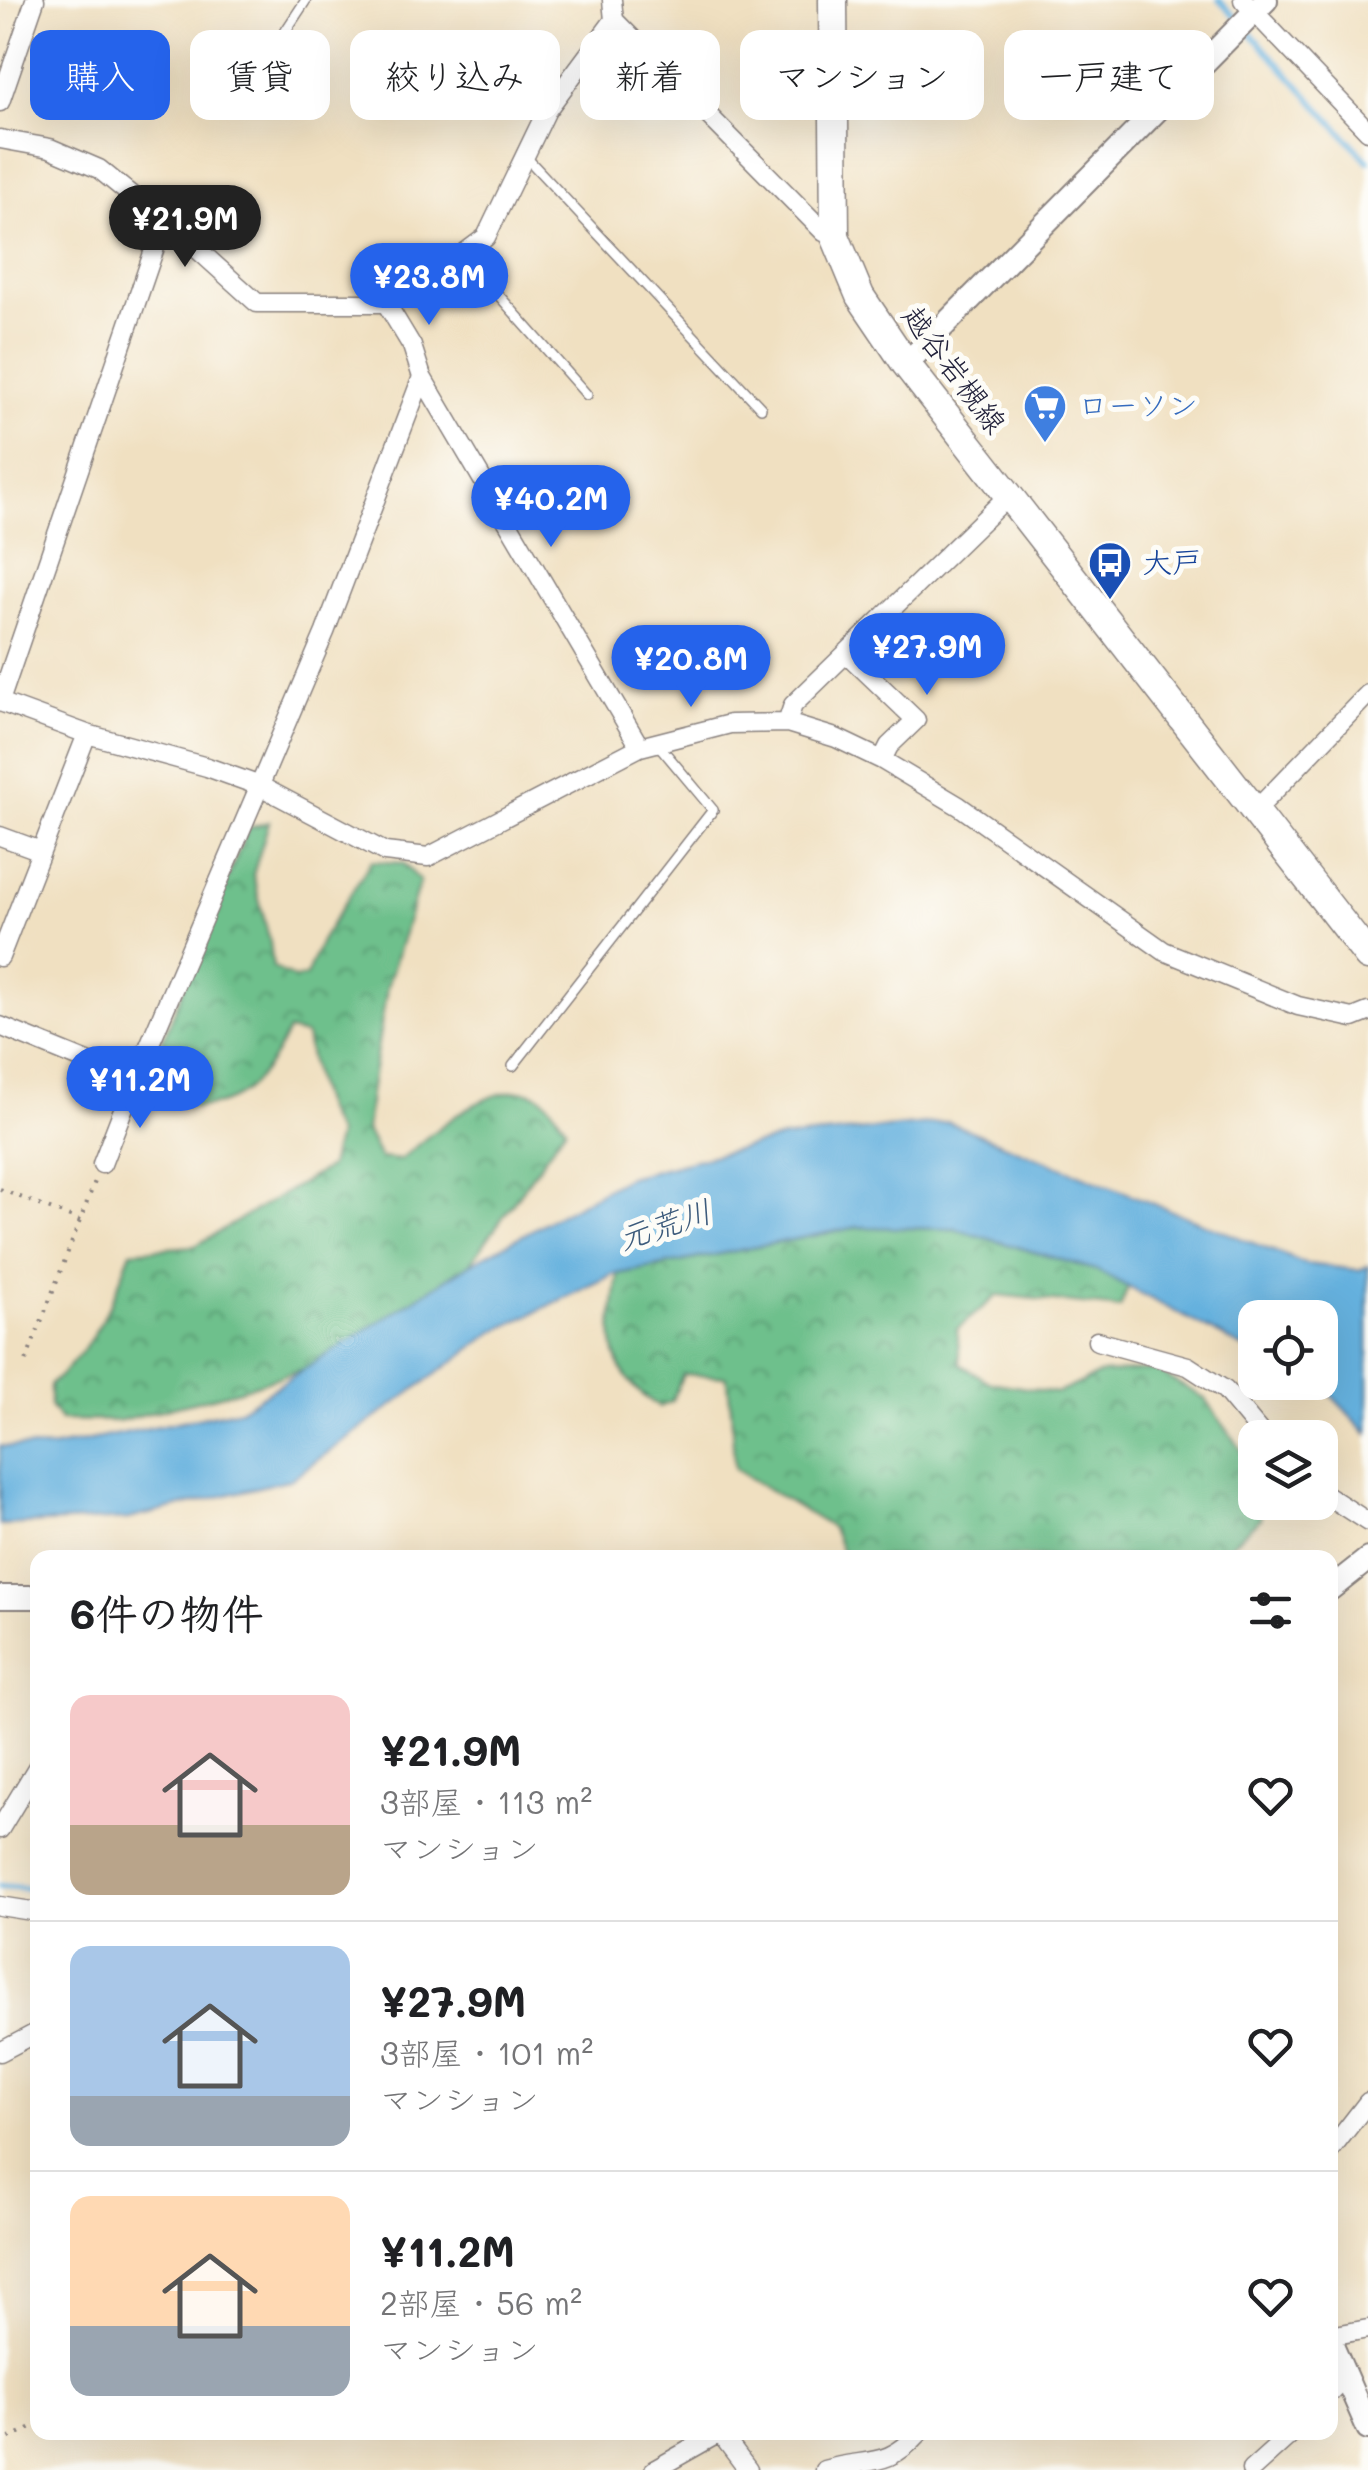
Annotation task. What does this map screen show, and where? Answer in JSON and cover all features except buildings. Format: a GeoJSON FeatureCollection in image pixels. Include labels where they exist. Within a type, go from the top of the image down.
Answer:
{"type":"FeatureCollection","features":[{"type":"Feature","properties":{"kind":"main road","name":"越谷岩槻線"},"geometry":{"type":"LineString","coordinates":[[833,0],[836,236],[860,296],[906,364],[1368,956]]}},
{"type":"Feature","properties":{"kind":"main road"},"geometry":{"type":"LineString","coordinates":[[906,364],[1254,4]]}},
{"type":"Feature","properties":{"kind":"main road"},"geometry":{"type":"LineString","coordinates":[[1338,1583],[1368,1558]]}},
{"type":"Feature","properties":{"kind":"main road"},"geometry":{"type":"LineString","coordinates":[[0,1597],[30,1596]]}},
{"type":"Feature","properties":{"kind":"main road"},"geometry":{"type":"LineString","coordinates":[[1338,2385],[1368,2428]]}},
{"type":"Feature","properties":{"kind":"street"},"geometry":{"type":"LineString","coordinates":[[0,102],[35,0]]}},
{"type":"Feature","properties":{"kind":"street"},"geometry":{"type":"LineString","coordinates":[[612,0],[614,20],[824,232],[836,236]]}},
{"type":"Feature","properties":{"kind":"street"},"geometry":{"type":"LineString","coordinates":[[1254,4],[1368,132]]}},
{"type":"Feature","properties":{"kind":"street"},"geometry":{"type":"LineString","coordinates":[[0,138],[50,148],[100,169],[257,303],[386,302],[486,236],[547,110],[614,20]]}},
{"type":"Feature","properties":{"kind":"street"},"geometry":{"type":"LineString","coordinates":[[164,221],[0,702],[88,734],[260,786],[385,852],[428,857],[648,745],[730,724],[787,724],[836,738],[960,806],[1164,951],[1298,1006],[1354,1018],[1368,1012]]}},
{"type":"Feature","properties":{"kind":"street"},"geometry":{"type":"LineString","coordinates":[[386,302],[412,346],[422,377],[648,745]]}},
{"type":"Feature","properties":{"kind":"street"},"geometry":{"type":"LineString","coordinates":[[102,1164],[325,632],[422,377]]}},
{"type":"Feature","properties":{"kind":"street"},"geometry":{"type":"LineString","coordinates":[[787,724],[793,705],[1008,495]]}},
{"type":"Feature","properties":{"kind":"street"},"geometry":{"type":"LineString","coordinates":[[846,654],[916,720],[889,746],[882,760]]}},
{"type":"Feature","properties":{"kind":"street"},"geometry":{"type":"LineString","coordinates":[[1255,811],[1368,694]]}},
{"type":"Feature","properties":{"kind":"street"},"geometry":{"type":"LineString","coordinates":[[0,957],[4,934],[88,734]]}},
{"type":"Feature","properties":{"kind":"street"},"geometry":{"type":"LineString","coordinates":[[0,836],[41,851]]}},
{"type":"Feature","properties":{"kind":"street"},"geometry":{"type":"LineString","coordinates":[[0,1026],[134,1081]]}},
{"type":"Feature","properties":{"kind":"street"},"geometry":{"type":"LineString","coordinates":[[1097,1341],[1188,1366],[1224,1390],[1250,1420]]}},
{"type":"Feature","properties":{"kind":"street"},"geometry":{"type":"LineString","coordinates":[[1338,1503],[1368,1522]]}},
{"type":"Feature","properties":{"kind":"street"},"geometry":{"type":"LineString","coordinates":[[0,1828],[30,1779]]}},
{"type":"Feature","properties":{"kind":"street"},"geometry":{"type":"LineString","coordinates":[[0,1906],[30,1911]]}},
{"type":"Feature","properties":{"kind":"street"},"geometry":{"type":"LineString","coordinates":[[0,2052],[30,2036]]}},
{"type":"Feature","properties":{"kind":"street"},"geometry":{"type":"LineString","coordinates":[[1338,2140],[1368,2102]]}},
{"type":"Feature","properties":{"kind":"street"},"geometry":{"type":"LineString","coordinates":[[1338,2336],[1368,2330]]}},
{"type":"Feature","properties":{"kind":"street"},"geometry":{"type":"LineString","coordinates":[[654,2470],[710,2440]]}},
{"type":"Feature","properties":{"kind":"street"},"geometry":{"type":"LineString","coordinates":[[726,2440],[748,2470]]}},
{"type":"Feature","properties":{"kind":"street"},"geometry":{"type":"LineString","coordinates":[[824,2470],[879,2462],[903,2452],[913,2440]]}},
{"type":"Feature","properties":{"kind":"street"},"geometry":{"type":"LineString","coordinates":[[1251,2470],[1283,2440]]}},
{"type":"Feature","properties":{"kind":"lane"},"geometry":{"type":"LineString","coordinates":[[286,30],[306,0]]}},
{"type":"Feature","properties":{"kind":"lane"},"geometry":{"type":"LineString","coordinates":[[525,156],[761,408]]}},
{"type":"Feature","properties":{"kind":"lane"},"geometry":{"type":"LineString","coordinates":[[462,254],[587,396]]}},
{"type":"Feature","properties":{"kind":"lane"},"geometry":{"type":"LineString","coordinates":[[513,1066],[712,810],[648,745]]}},
{"type":"Feature","properties":{"kind":"path"},"geometry":{"type":"LineString","coordinates":[[26,1361],[102,1164]]}},
{"type":"Feature","properties":{"kind":"path"},"geometry":{"type":"LineString","coordinates":[[0,1190],[80,1221]]}},
{"type":"Feature","properties":{"kind":"path"},"geometry":{"type":"LineString","coordinates":[[0,2444],[30,2428]]}},
{"type":"Feature","properties":{"kind":"green space"},"geometry":{"type":"Polygon","coordinates":[[[269,822],[253,875],[273,967],[295,979],[306,976],[321,941],[371,861],[403,863],[420,881],[387,987],[370,1094],[366,1130],[380,1158],[400,1160],[447,1122],[485,1099],[504,1093],[523,1091],[540,1096],[566,1127],[470,1264],[306,1368],[240,1390],[118,1421],[60,1420],[50,1406],[50,1385],[79,1356],[100,1324],[131,1251],[195,1246],[329,1167],[337,1135],[317,1086],[306,1035],[288,1031],[258,1079],[217,1105],[179,1105],[155,1059],[248,828],[269,822]]]}},
{"type":"Feature","properties":{"kind":"green space"},"geometry":{"type":"Polygon","coordinates":[[[858,1227],[955,1229],[1096,1270],[1128,1287],[1120,1308],[998,1295],[957,1329],[960,1364],[989,1382],[1058,1393],[1102,1373],[1155,1370],[1204,1398],[1238,1445],[1238,1520],[1259,1520],[1225,1550],[841,1550],[832,1528],[735,1469],[726,1377],[683,1374],[672,1401],[659,1407],[627,1379],[619,1364],[614,1349],[618,1274],[858,1227]]]}},
{"type":"Feature","properties":{"kind":"water","name":"元荒川"},"geometry":{"type":"Polygon","coordinates":[[[948,1122],[1306,1264],[1359,1270],[1368,1266],[1368,1434],[1336,1400],[1338,1300],[1238,1300],[1238,1345],[1096,1270],[955,1229],[858,1227],[612,1275],[494,1332],[291,1479],[129,1519],[0,1525],[0,1446],[51,1448],[241,1409],[470,1264],[628,1177],[783,1138],[948,1122]]]}},
{"type":"Feature","properties":{"kind":"waterway"},"geometry":{"type":"LineString","coordinates":[[1219,0],[1238,20]]}},
{"type":"Feature","properties":{"kind":"waterway"},"geometry":{"type":"LineString","coordinates":[[1247,29],[1368,161]]}},
{"type":"Feature","properties":{"kind":"waterway"},"geometry":{"type":"LineString","coordinates":[[0,1886],[30,1888]]}},
{"type":"Feature","properties":{"kind":"place","name":"ローソン"},"geometry":{"type":"Point","coordinates":[1045,444]}},
{"type":"Feature","properties":{"kind":"place","name":"大戸"},"geometry":{"type":"Point","coordinates":[1110,601]}}]}
